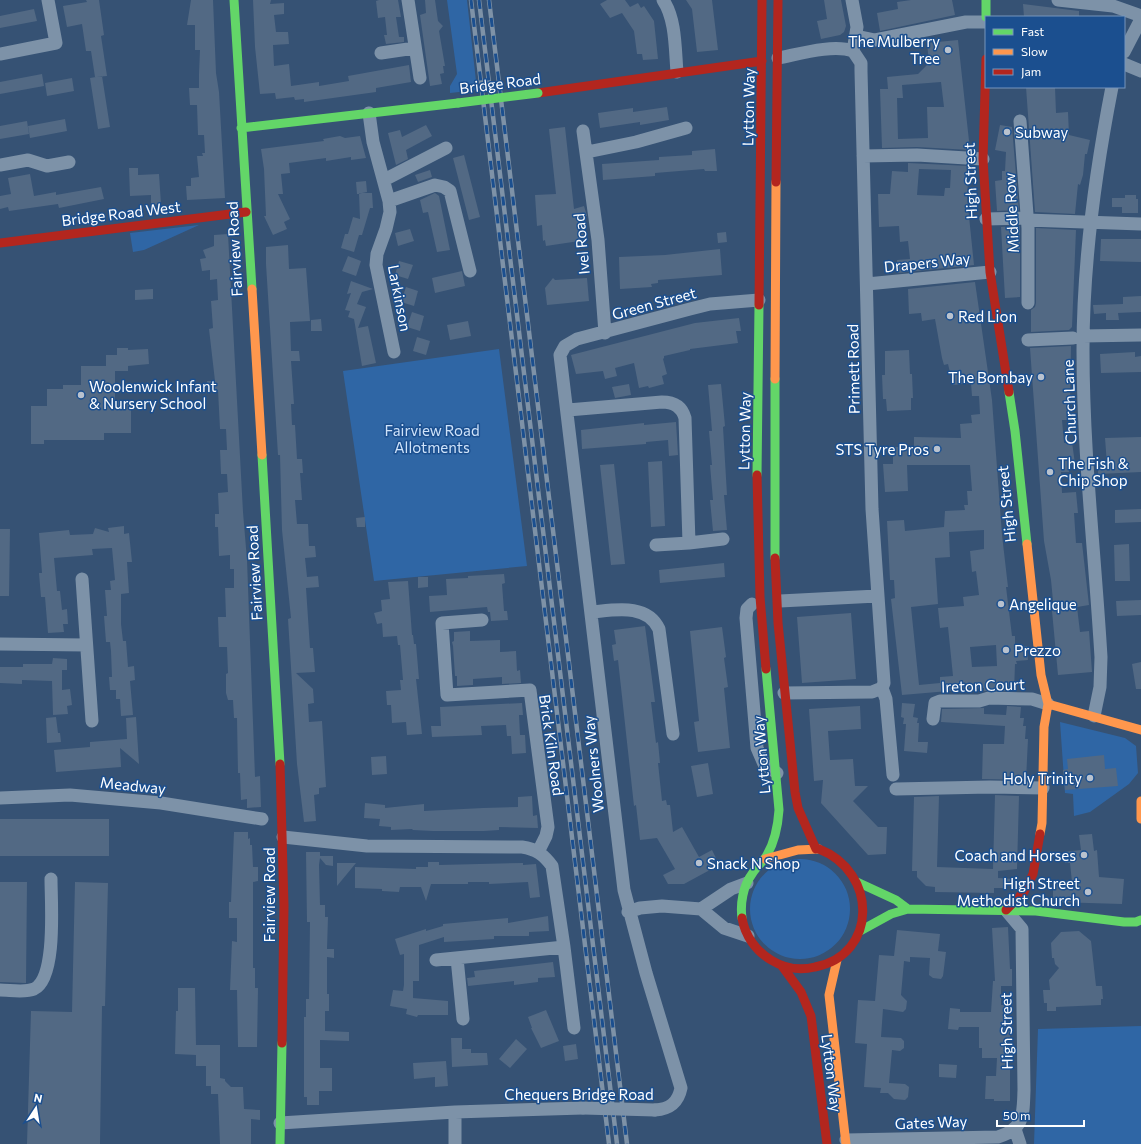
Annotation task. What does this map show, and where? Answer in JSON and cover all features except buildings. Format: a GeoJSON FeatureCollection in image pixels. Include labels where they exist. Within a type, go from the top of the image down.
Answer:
{"type":"FeatureCollection","features":[{"type":"Feature","properties":{"kind":"street"},"geometry":{"type":"LineString","coordinates":[[0,54],[56,43],[48,0]]}},
{"type":"Feature","properties":{"kind":"street","name":"Fairview Road"},"geometry":{"type":"LineString","coordinates":[[234,0],[282,780],[283,837],[280,1144]]}},
{"type":"Feature","properties":{"kind":"street"},"geometry":{"type":"LineString","coordinates":[[408,0],[420,78]]}},
{"type":"Feature","properties":{"kind":"street"},"geometry":{"type":"LineString","coordinates":[[663,0],[669,10],[677,72]]}},
{"type":"Feature","properties":{"kind":"street","name":"Lytton Way"},"geometry":{"type":"LineString","coordinates":[[762,0],[758,497],[760,589],[777,773],[778,817],[765,859],[751,874],[747,883],[742,910],[744,925],[748,936],[760,953],[782,966],[805,969],[825,965],[837,960],[855,940],[860,931],[863,901],[857,882],[851,872],[841,861],[816,849],[794,850],[765,859]]}},
{"type":"Feature","properties":{"kind":"street","name":"Lytton Way"},"geometry":{"type":"LineString","coordinates":[[778,0],[774,544],[778,623],[784,693],[798,808],[816,849]]}},
{"type":"Feature","properties":{"kind":"street"},"geometry":{"type":"LineString","coordinates":[[778,58],[835,48],[846,48],[853,51],[856,36],[856,18],[852,0]]}},
{"type":"Feature","properties":{"kind":"street"},"geometry":{"type":"LineString","coordinates":[[986,0],[986,16]]}},
{"type":"Feature","properties":{"kind":"street"},"geometry":{"type":"LineString","coordinates":[[1058,0],[1113,6],[1141,16]]}},
{"type":"Feature","properties":{"kind":"street"},"geometry":{"type":"LineString","coordinates":[[1125,50],[1141,19]]}},
{"type":"Feature","properties":{"kind":"street"},"geometry":{"type":"LineString","coordinates":[[856,36],[876,40],[959,23],[985,22]]}},
{"type":"Feature","properties":{"kind":"street"},"geometry":{"type":"LineString","coordinates":[[381,53],[415,48]]}},
{"type":"Feature","properties":{"kind":"street","name":"Primett Road"},"geometry":{"type":"LineString","coordinates":[[853,51],[861,63],[872,494],[877,596],[884,676],[882,688],[886,700],[893,775]]}},
{"type":"Feature","properties":{"kind":"street","name":"Bridge Road"},"geometry":{"type":"LineString","coordinates":[[241,128],[538,93],[762,61]]}},
{"type":"Feature","properties":{"kind":"street"},"geometry":{"type":"LineString","coordinates":[[1125,64],[1141,71]]}},
{"type":"Feature","properties":{"kind":"street","name":"High Street"},"geometry":{"type":"LineString","coordinates":[[985,88],[983,159],[990,272],[1015,431],[1040,675],[1048,704],[1044,727],[1042,823],[1033,874],[1024,892],[1006,910]]}},
{"type":"Feature","properties":{"kind":"street","name":"Church Lane"},"geometry":{"type":"LineString","coordinates":[[1094,716],[1100,687],[1101,657],[1078,337],[1090,222],[1112,88]]}},
{"type":"Feature","properties":{"kind":"street","name":"Larkinson"},"geometry":{"type":"LineString","coordinates":[[369,113],[373,142],[389,201],[389,220],[377,254],[376,265],[394,352]]}},
{"type":"Feature","properties":{"kind":"street","name":"Middle Row"},"geometry":{"type":"LineString","coordinates":[[1020,121],[1030,257],[1028,304]]}},
{"type":"Feature","properties":{"kind":"street"},"geometry":{"type":"LineString","coordinates":[[587,152],[636,142],[686,128]]}},
{"type":"Feature","properties":{"kind":"street","name":"Ivel Road"},"geometry":{"type":"LineString","coordinates":[[583,131],[598,240],[605,333]]}},
{"type":"Feature","properties":{"kind":"street"},"geometry":{"type":"LineString","coordinates":[[384,180],[446,148]]}},
{"type":"Feature","properties":{"kind":"street"},"geometry":{"type":"LineString","coordinates":[[864,156],[917,155],[983,159]]}},
{"type":"Feature","properties":{"kind":"street"},"geometry":{"type":"LineString","coordinates":[[0,165],[28,160],[47,166],[69,162]]}},
{"type":"Feature","properties":{"kind":"street"},"geometry":{"type":"LineString","coordinates":[[389,201],[435,185],[444,187],[450,191],[470,271]]}},
{"type":"Feature","properties":{"kind":"street","name":"Bridge Road West"},"geometry":{"type":"LineString","coordinates":[[0,243],[246,212]]}},
{"type":"Feature","properties":{"kind":"street"},"geometry":{"type":"LineString","coordinates":[[986,219],[1027,219],[1141,224]]}},
{"type":"Feature","properties":{"kind":"street","name":"Drapers Way"},"geometry":{"type":"LineString","coordinates":[[866,284],[990,272]]}},
{"type":"Feature","properties":{"kind":"street","name":"Green Street"},"geometry":{"type":"LineString","coordinates":[[562,349],[568,343],[576,340],[690,308],[710,304],[759,300]]}},
{"type":"Feature","properties":{"kind":"street"},"geometry":{"type":"LineString","coordinates":[[1028,340],[1141,335]]}},
{"type":"Feature","properties":{"kind":"street","name":"Woolners Way"},"geometry":{"type":"LineString","coordinates":[[562,349],[561,360],[592,612],[619,860],[628,912]]}},
{"type":"Feature","properties":{"kind":"street"},"geometry":{"type":"LineString","coordinates":[[568,410],[662,402],[673,403],[682,410],[685,418],[689,543]]}},
{"type":"Feature","properties":{"kind":"street"},"geometry":{"type":"LineString","coordinates":[[656,545],[723,540]]}},
{"type":"Feature","properties":{"kind":"street"},"geometry":{"type":"LineString","coordinates":[[82,579],[92,721]]}},
{"type":"Feature","properties":{"kind":"street"},"geometry":{"type":"LineString","coordinates":[[780,601],[877,596]]}},
{"type":"Feature","properties":{"kind":"street"},"geometry":{"type":"LineString","coordinates":[[752,604],[747,609],[746,618],[757,748],[764,764],[777,773]]}},
{"type":"Feature","properties":{"kind":"street"},"geometry":{"type":"LineString","coordinates":[[592,612],[632,610],[647,615],[656,623],[659,629],[673,734]]}},
{"type":"Feature","properties":{"kind":"street","name":"Brick Kiln Road"},"geometry":{"type":"LineString","coordinates":[[482,620],[442,622],[447,695],[530,690],[548,827],[546,836],[538,852]]}},
{"type":"Feature","properties":{"kind":"street"},"geometry":{"type":"LineString","coordinates":[[0,644],[86,645]]}},
{"type":"Feature","properties":{"kind":"street"},"geometry":{"type":"LineString","coordinates":[[784,693],[872,692],[882,688]]}},
{"type":"Feature","properties":{"kind":"street","name":"Ireton Court"},"geometry":{"type":"LineString","coordinates":[[933,719],[935,703],[940,701],[980,701],[989,698],[1011,698],[1032,699],[1048,704]]}},
{"type":"Feature","properties":{"kind":"street"},"geometry":{"type":"LineString","coordinates":[[1048,704],[1141,730]]}},
{"type":"Feature","properties":{"kind":"street"},"geometry":{"type":"LineString","coordinates":[[896,789],[950,787],[1043,788]]}},
{"type":"Feature","properties":{"kind":"street","name":"Meadway"},"geometry":{"type":"LineString","coordinates":[[0,798],[70,795],[161,803],[262,819]]}},
{"type":"Feature","properties":{"kind":"street"},"geometry":{"type":"LineString","coordinates":[[1141,801],[1141,819]]}},
{"type":"Feature","properties":{"kind":"street"},"geometry":{"type":"LineString","coordinates":[[283,837],[367,846],[522,847],[538,852],[546,857],[552,866],[574,1028]]}},
{"type":"Feature","properties":{"kind":"street"},"geometry":{"type":"LineString","coordinates":[[0,990],[30,991],[40,985],[44,978],[49,959],[51,879]]}},
{"type":"Feature","properties":{"kind":"street"},"geometry":{"type":"LineString","coordinates":[[857,882],[896,900],[908,909]]}},
{"type":"Feature","properties":{"kind":"street"},"geometry":{"type":"LineString","coordinates":[[701,909],[732,889],[747,883]]}},
{"type":"Feature","properties":{"kind":"street"},"geometry":{"type":"LineString","coordinates":[[628,912],[640,908],[662,906],[701,909],[724,928],[748,936]]}},
{"type":"Feature","properties":{"kind":"street"},"geometry":{"type":"LineString","coordinates":[[860,931],[891,914],[908,909],[1036,911],[1124,922],[1136,922],[1141,920]]}},
{"type":"Feature","properties":{"kind":"street"},"geometry":{"type":"LineString","coordinates":[[1006,910],[1022,930],[1036,911]]}},
{"type":"Feature","properties":{"kind":"street","name":"Chequers Bridge Road"},"geometry":{"type":"LineString","coordinates":[[280,1122],[455,1112],[583,1108],[655,1110],[665,1109],[672,1106],[679,1098],[681,1088],[628,912]]}},
{"type":"Feature","properties":{"kind":"street","name":"High Street"},"geometry":{"type":"LineString","coordinates":[[1015,1129],[1023,1116],[1022,930]]}},
{"type":"Feature","properties":{"kind":"street"},"geometry":{"type":"LineString","coordinates":[[436,960],[564,947]]}},
{"type":"Feature","properties":{"kind":"street"},"geometry":{"type":"LineString","coordinates":[[457,958],[463,1019]]}},
{"type":"Feature","properties":{"kind":"street","name":"Lytton Way"},"geometry":{"type":"LineString","coordinates":[[837,960],[829,996],[846,1142]]}},
{"type":"Feature","properties":{"kind":"street","name":"Lytton Way"},"geometry":{"type":"LineString","coordinates":[[782,966],[801,992],[811,1016],[827,1144]]}},
{"type":"Feature","properties":{"kind":"street"},"geometry":{"type":"LineString","coordinates":[[455,1112],[455,1144]]}},
{"type":"Feature","properties":{"kind":"street"},"geometry":{"type":"LineString","coordinates":[[1015,1129],[1020,1144]]}},
{"type":"Feature","properties":{"kind":"street","name":"Gates Way"},"geometry":{"type":"LineString","coordinates":[[846,1142],[998,1137],[1015,1129]]}},
{"type":"Feature","properties":{"kind":"green space"},"geometry":{"type":"Polygon","coordinates":[[[447,0],[467,0],[477,90],[450,93],[450,86],[457,74],[447,0]]]}},
{"type":"Feature","properties":{"kind":"green space"},"geometry":{"type":"Polygon","coordinates":[[[199,225],[144,250],[133,252],[130,233],[199,225]]]}},
{"type":"Feature","properties":{"kind":"green space","name":"Fairview Road Allotments"},"geometry":{"type":"Polygon","coordinates":[[[499,349],[527,566],[374,581],[343,371],[499,349]]]}},
{"type":"Feature","properties":{"kind":"green space"},"geometry":{"type":"Polygon","coordinates":[[[1060,722],[1125,738],[1136,746],[1138,773],[1129,784],[1090,812],[1074,816],[1073,794],[1065,793],[1060,722]]]}},
{"type":"Feature","properties":{"kind":"green space"},"geometry":{"type":"Polygon","coordinates":[[[800,859],[810,860],[828,867],[842,881],[849,899],[849,919],[842,937],[828,951],[810,958],[800,959],[790,958],[772,951],[758,937],[751,919],[750,909],[751,899],[758,881],[772,867],[790,860],[800,859]]]}},
{"type":"Feature","properties":{"kind":"green space"},"geometry":{"type":"Polygon","coordinates":[[[1141,1026],[1141,1144],[1034,1144],[1038,1029],[1141,1026]]]}},
{"type":"Feature","properties":{"kind":"railway"},"geometry":{"type":"LineString","coordinates":[[471,0],[609,1144]]}},
{"type":"Feature","properties":{"kind":"railway"},"geometry":{"type":"LineString","coordinates":[[479,0],[617,1144]]}},
{"type":"Feature","properties":{"kind":"railway"},"geometry":{"type":"LineString","coordinates":[[489,0],[627,1144]]}},
{"type":"Feature","properties":{"kind":"traffic: fast"},"geometry":{"type":"LineString","coordinates":[[234,0],[252,289]]}},
{"type":"Feature","properties":{"kind":"traffic: fast"},"geometry":{"type":"LineString","coordinates":[[986,0],[986,16]]}},
{"type":"Feature","properties":{"kind":"traffic: fast"},"geometry":{"type":"LineString","coordinates":[[458,103],[538,93]]}},
{"type":"Feature","properties":{"kind":"traffic: fast"},"geometry":{"type":"LineString","coordinates":[[241,128],[458,103]]}},
{"type":"Feature","properties":{"kind":"traffic: fast"},"geometry":{"type":"LineString","coordinates":[[757,475],[759,305]]}},
{"type":"Feature","properties":{"kind":"traffic: fast"},"geometry":{"type":"LineString","coordinates":[[775,379],[775,558]]}},
{"type":"Feature","properties":{"kind":"traffic: fast"},"geometry":{"type":"LineString","coordinates":[[1009,392],[1015,431],[1027,544]]}},
{"type":"Feature","properties":{"kind":"traffic: fast"},"geometry":{"type":"LineString","coordinates":[[262,455],[280,764]]}},
{"type":"Feature","properties":{"kind":"traffic: fast"},"geometry":{"type":"LineString","coordinates":[[742,918],[741,907],[746,884],[755,869],[770,850],[776,833],[779,816],[766,669]]}},
{"type":"Feature","properties":{"kind":"traffic: fast"},"geometry":{"type":"LineString","coordinates":[[857,882],[896,900],[908,909]]}},
{"type":"Feature","properties":{"kind":"traffic: fast"},"geometry":{"type":"LineString","coordinates":[[860,931],[891,914],[908,909],[1036,911],[1124,922],[1136,922],[1141,920]]}},
{"type":"Feature","properties":{"kind":"traffic: fast"},"geometry":{"type":"LineString","coordinates":[[280,1144],[282,1043]]}},
{"type":"Feature","properties":{"kind":"traffic: slow"},"geometry":{"type":"LineString","coordinates":[[775,379],[776,182]]}},
{"type":"Feature","properties":{"kind":"traffic: slow"},"geometry":{"type":"LineString","coordinates":[[252,289],[262,455]]}},
{"type":"Feature","properties":{"kind":"traffic: slow"},"geometry":{"type":"LineString","coordinates":[[1027,544],[1041,675],[1048,704],[1044,727],[1042,823],[1040,834]]}},
{"type":"Feature","properties":{"kind":"traffic: slow"},"geometry":{"type":"LineString","coordinates":[[1048,704],[1141,730]]}},
{"type":"Feature","properties":{"kind":"traffic: slow"},"geometry":{"type":"LineString","coordinates":[[1141,801],[1141,819]]}},
{"type":"Feature","properties":{"kind":"traffic: slow"},"geometry":{"type":"LineString","coordinates":[[765,859],[798,850],[819,849]]}},
{"type":"Feature","properties":{"kind":"traffic: slow"},"geometry":{"type":"LineString","coordinates":[[837,960],[829,995],[846,1144]]}},
{"type":"Feature","properties":{"kind":"traffic: jam"},"geometry":{"type":"LineString","coordinates":[[759,305],[762,0]]}},
{"type":"Feature","properties":{"kind":"traffic: jam"},"geometry":{"type":"LineString","coordinates":[[776,182],[778,0]]}},
{"type":"Feature","properties":{"kind":"traffic: jam"},"geometry":{"type":"LineString","coordinates":[[538,93],[762,61]]}},
{"type":"Feature","properties":{"kind":"traffic: jam"},"geometry":{"type":"LineString","coordinates":[[985,88],[983,159],[990,272],[1009,392]]}},
{"type":"Feature","properties":{"kind":"traffic: jam"},"geometry":{"type":"LineString","coordinates":[[0,243],[246,212]]}},
{"type":"Feature","properties":{"kind":"traffic: jam"},"geometry":{"type":"LineString","coordinates":[[757,475],[760,597],[766,669]]}},
{"type":"Feature","properties":{"kind":"traffic: jam"},"geometry":{"type":"LineString","coordinates":[[775,558],[778,623],[795,792],[798,808],[816,849]]}},
{"type":"Feature","properties":{"kind":"traffic: jam"},"geometry":{"type":"LineString","coordinates":[[280,764],[284,906],[282,1043]]}},
{"type":"Feature","properties":{"kind":"traffic: jam"},"geometry":{"type":"LineString","coordinates":[[1006,910],[1024,892],[1033,874],[1040,834]]}},
{"type":"Feature","properties":{"kind":"traffic: jam"},"geometry":{"type":"LineString","coordinates":[[742,918],[743,925],[756,948],[771,960],[786,967],[797,969],[815,967],[836,959],[850,947],[860,930],[863,912],[860,893],[852,875],[838,860],[819,849]]}},
{"type":"Feature","properties":{"kind":"traffic: jam"},"geometry":{"type":"LineString","coordinates":[[782,966],[801,992],[811,1016],[827,1144]]}},
{"type":"Feature","properties":{"kind":"place","name":"The Mulberry Tree"},"geometry":{"type":"Point","coordinates":[948,50]}},
{"type":"Feature","properties":{"kind":"place","name":"Subway"},"geometry":{"type":"Point","coordinates":[1007,132]}},
{"type":"Feature","properties":{"kind":"place","name":"Red Lion"},"geometry":{"type":"Point","coordinates":[950,316]}},
{"type":"Feature","properties":{"kind":"place","name":"The Bombay"},"geometry":{"type":"Point","coordinates":[1041,377]}},
{"type":"Feature","properties":{"kind":"place","name":"Woolenwick Infant & Nursery School"},"geometry":{"type":"Point","coordinates":[81,395]}},
{"type":"Feature","properties":{"kind":"place","name":"STS Tyre Pros"},"geometry":{"type":"Point","coordinates":[937,449]}},
{"type":"Feature","properties":{"kind":"place","name":"The Fish & Chip Shop"},"geometry":{"type":"Point","coordinates":[1050,472]}},
{"type":"Feature","properties":{"kind":"place","name":"Angelique"},"geometry":{"type":"Point","coordinates":[1001,604]}},
{"type":"Feature","properties":{"kind":"place","name":"Prezzo"},"geometry":{"type":"Point","coordinates":[1006,650]}},
{"type":"Feature","properties":{"kind":"place","name":"Holy Trinity"},"geometry":{"type":"Point","coordinates":[1090,778]}},
{"type":"Feature","properties":{"kind":"place","name":"Coach and Horses"},"geometry":{"type":"Point","coordinates":[1084,855]}},
{"type":"Feature","properties":{"kind":"place","name":"Snack N Shop"},"geometry":{"type":"Point","coordinates":[699,863]}},
{"type":"Feature","properties":{"kind":"place","name":"High Street Methodist Church"},"geometry":{"type":"Point","coordinates":[1088,892]}}]}
